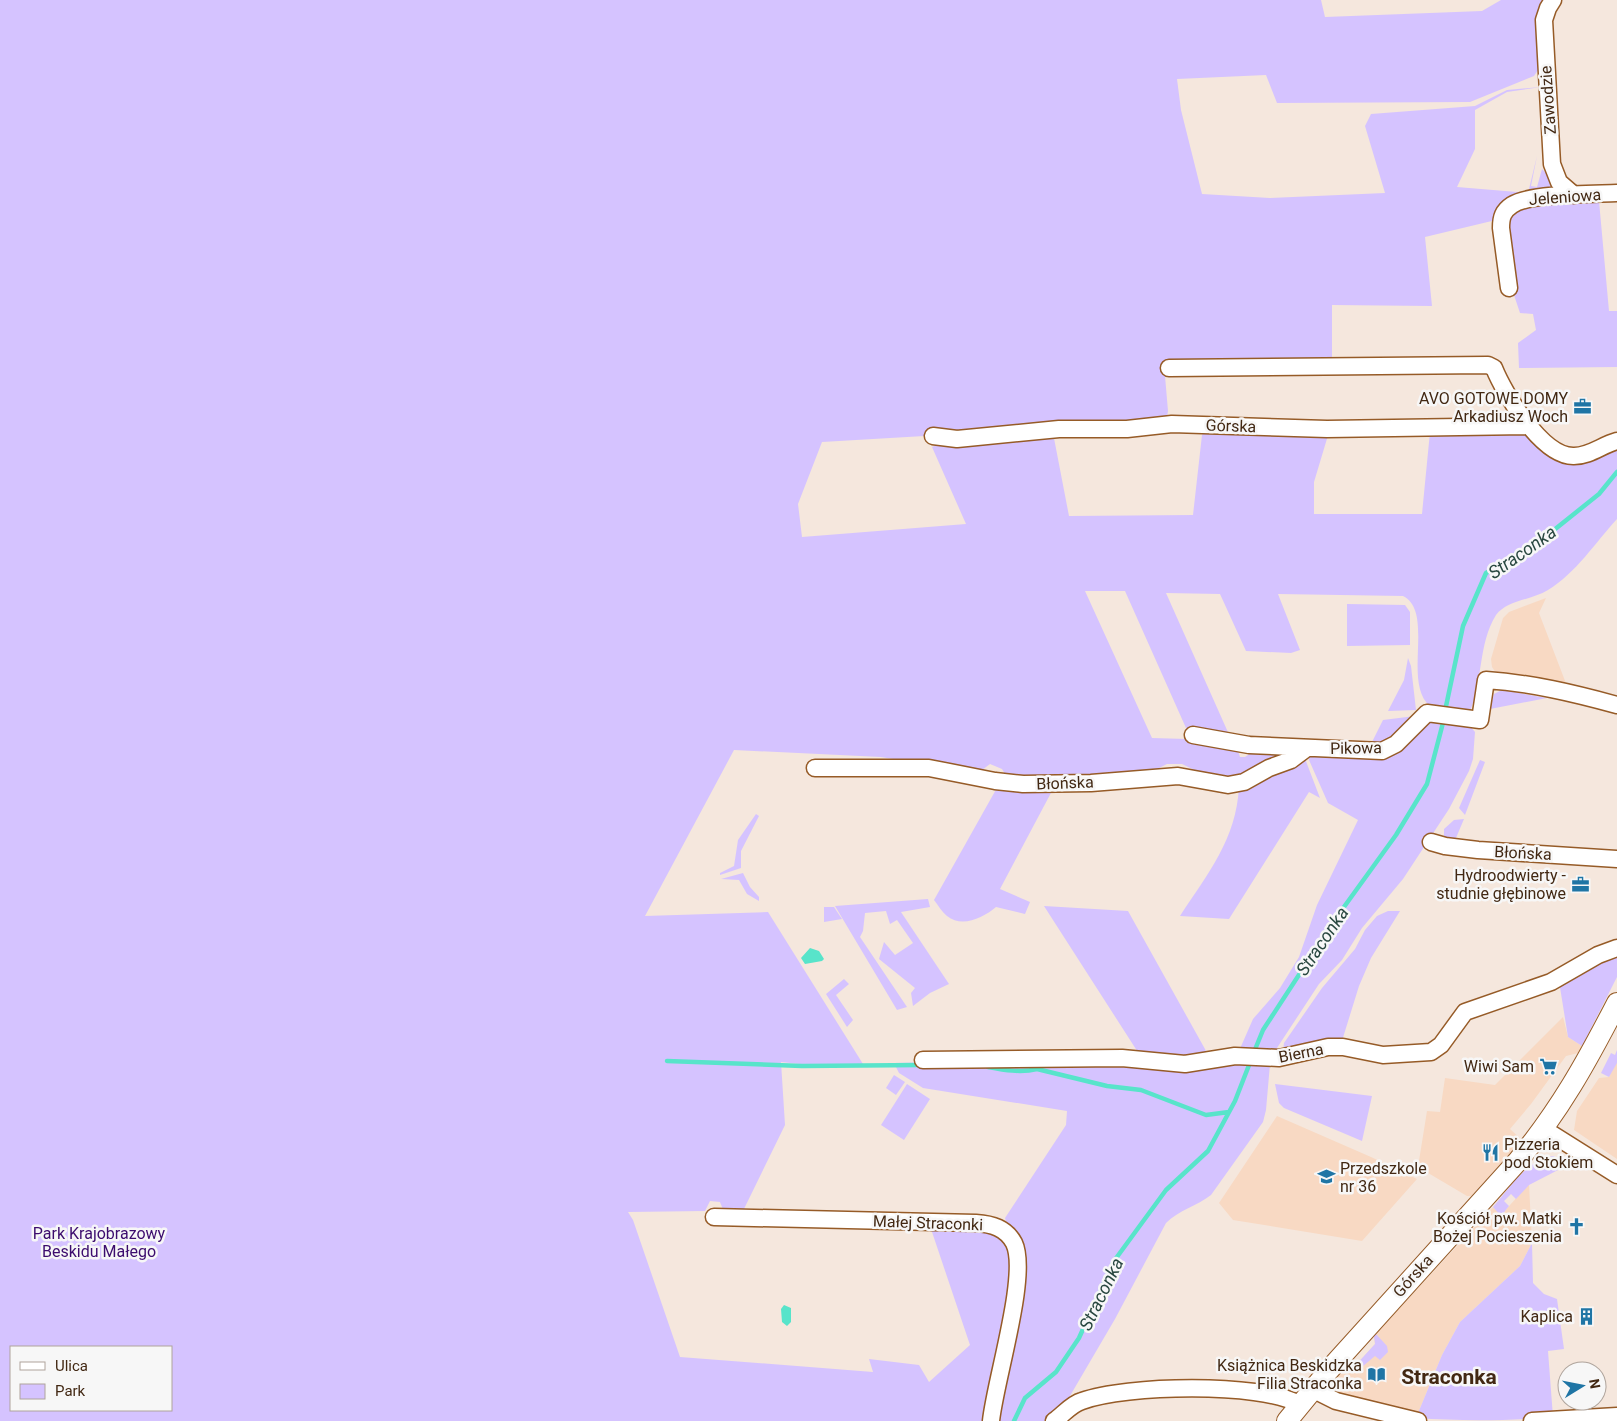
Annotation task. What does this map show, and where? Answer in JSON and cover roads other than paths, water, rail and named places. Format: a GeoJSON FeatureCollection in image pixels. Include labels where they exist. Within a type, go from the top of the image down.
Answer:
{"type":"FeatureCollection","features":[{"type":"Feature","properties":{"kind":"street","name":"Zawodzie"},"geometry":{"type":"LineString","coordinates":[[1553,0],[1544,20],[1552,164],[1559,182],[1574,195]]}},
{"type":"Feature","properties":{"kind":"street","name":"Jeleniowa"},"geometry":{"type":"LineString","coordinates":[[1509,288],[1500,228],[1504,212],[1515,203],[1529,199],[1617,193]]}},
{"type":"Feature","properties":{"kind":"street"},"geometry":{"type":"LineString","coordinates":[[1168,368],[1488,365],[1494,368],[1505,391],[1529,426],[1554,449],[1569,456],[1592,452],[1617,441]]}},
{"type":"Feature","properties":{"kind":"street","name":"Górska"},"geometry":{"type":"LineString","coordinates":[[933,436],[957,439],[1059,429],[1127,429],[1172,424],[1327,429],[1529,426]]}},
{"type":"Feature","properties":{"kind":"street","name":"Pikowa"},"geometry":{"type":"LineString","coordinates":[[1193,735],[1249,745],[1382,751],[1396,744],[1427,713],[1480,720],[1486,680],[1522,682],[1617,705]]}},
{"type":"Feature","properties":{"kind":"street","name":"Błońska"},"geometry":{"type":"LineString","coordinates":[[814,768],[929,768],[995,781],[1024,784],[1091,783],[1178,776],[1228,785],[1244,782],[1269,768],[1291,760],[1307,748]]}},
{"type":"Feature","properties":{"kind":"street","name":"Błońska"},"geometry":{"type":"LineString","coordinates":[[1431,842],[1445,846],[1478,850],[1617,859]]}},
{"type":"Feature","properties":{"kind":"street","name":"Bierna"},"geometry":{"type":"LineString","coordinates":[[923,1060],[1122,1058],[1185,1064],[1235,1056],[1274,1059],[1328,1047],[1343,1047],[1383,1055],[1431,1052],[1441,1045],[1465,1012],[1551,982],[1598,955],[1617,948]]}},
{"type":"Feature","properties":{"kind":"street","name":"Górska"},"geometry":{"type":"LineString","coordinates":[[1287,1421],[1312,1389],[1517,1162],[1544,1129],[1581,1072],[1617,1004]]}},
{"type":"Feature","properties":{"kind":"street"},"geometry":{"type":"LineString","coordinates":[[1544,1129],[1617,1175]]}},
{"type":"Feature","properties":{"kind":"street","name":"Małej Straconki"},"geometry":{"type":"LineString","coordinates":[[714,1218],[976,1223],[996,1226],[1004,1230],[1017,1249],[1019,1276],[991,1421]]}},
{"type":"Feature","properties":{"kind":"street"},"geometry":{"type":"LineString","coordinates":[[1054,1421],[1080,1401],[1124,1392],[1150,1390],[1216,1389],[1277,1396],[1299,1404]]}},
{"type":"Feature","properties":{"kind":"street"},"geometry":{"type":"LineString","coordinates":[[1312,1389],[1336,1401],[1418,1421]]}},
{"type":"Feature","properties":{"kind":"street"},"geometry":{"type":"LineString","coordinates":[[1532,1421],[1617,1416]]}},
{"type":"Feature","properties":{"kind":"water"},"geometry":{"type":"Polygon","coordinates":[[[810,948],[819,951],[824,959],[805,964],[801,958],[810,948]]]}},
{"type":"Feature","properties":{"kind":"water"},"geometry":{"type":"Polygon","coordinates":[[[784,1305],[791,1308],[791,1322],[787,1326],[782,1322],[781,1309],[784,1305]]]}},
{"type":"Feature","properties":{"kind":"waterway","name":"Straconka"},"geometry":{"type":"LineString","coordinates":[[1445,711],[1463,626],[1486,573],[1539,542],[1599,494],[1617,472]]}},
{"type":"Feature","properties":{"kind":"waterway","name":"Straconka"},"geometry":{"type":"LineString","coordinates":[[1254,1052],[1263,1030],[1336,918],[1396,835],[1427,784],[1444,719]]}},
{"type":"Feature","properties":{"kind":"waterway","name":"Straconka"},"geometry":{"type":"LineString","coordinates":[[1014,1421],[1025,1398],[1056,1372],[1079,1338],[1114,1261],[1166,1190],[1208,1151],[1235,1101],[1251,1060]]}},
{"type":"Feature","properties":{"kind":"waterway"},"geometry":{"type":"LineString","coordinates":[[667,1061],[802,1066],[923,1065]]}},
{"type":"Feature","properties":{"kind":"waterway"},"geometry":{"type":"LineString","coordinates":[[988,1067],[1019,1071],[1037,1069],[1107,1086],[1141,1090],[1206,1115],[1229,1112]]}},
{"type":"Feature","properties":{"kind":"place","name":"AVO GOTOWE DOMY Arkadiusz Woch"},"geometry":{"type":"Point","coordinates":[1582,407]}},
{"type":"Feature","properties":{"kind":"place","name":"Hydroodwierty - studnie głębinowe"},"geometry":{"type":"Point","coordinates":[1580,884]}},
{"type":"Feature","properties":{"kind":"place","name":"Wiwi Sam"},"geometry":{"type":"Point","coordinates":[1548,1066]}},
{"type":"Feature","properties":{"kind":"place","name":"Pizzeria pod Stokiem"},"geometry":{"type":"Point","coordinates":[1490,1153]}},
{"type":"Feature","properties":{"kind":"place","name":"Przedszkole nr 36"},"geometry":{"type":"Point","coordinates":[1326,1177]}},
{"type":"Feature","properties":{"kind":"place","name":"Kościół pw. Matki Bożej Pocieszenia"},"geometry":{"type":"Point","coordinates":[1576,1227]}},
{"type":"Feature","properties":{"kind":"place","name":"Kaplica"},"geometry":{"type":"Point","coordinates":[1587,1316]}},
{"type":"Feature","properties":{"kind":"place","name":"Książnica Beskidzka Filia Straconka"},"geometry":{"type":"Point","coordinates":[1376,1374]}},
{"type":"Feature","properties":{"kind":"district","name":"Straconka"},"geometry":{"type":"Point","coordinates":[1449,1377]}},
{"type":"Feature","properties":{"kind":"park label","name":"Park Krajobrazowy Beskidu Małego"},"geometry":{"type":"Point","coordinates":[99,1242]}}]}
